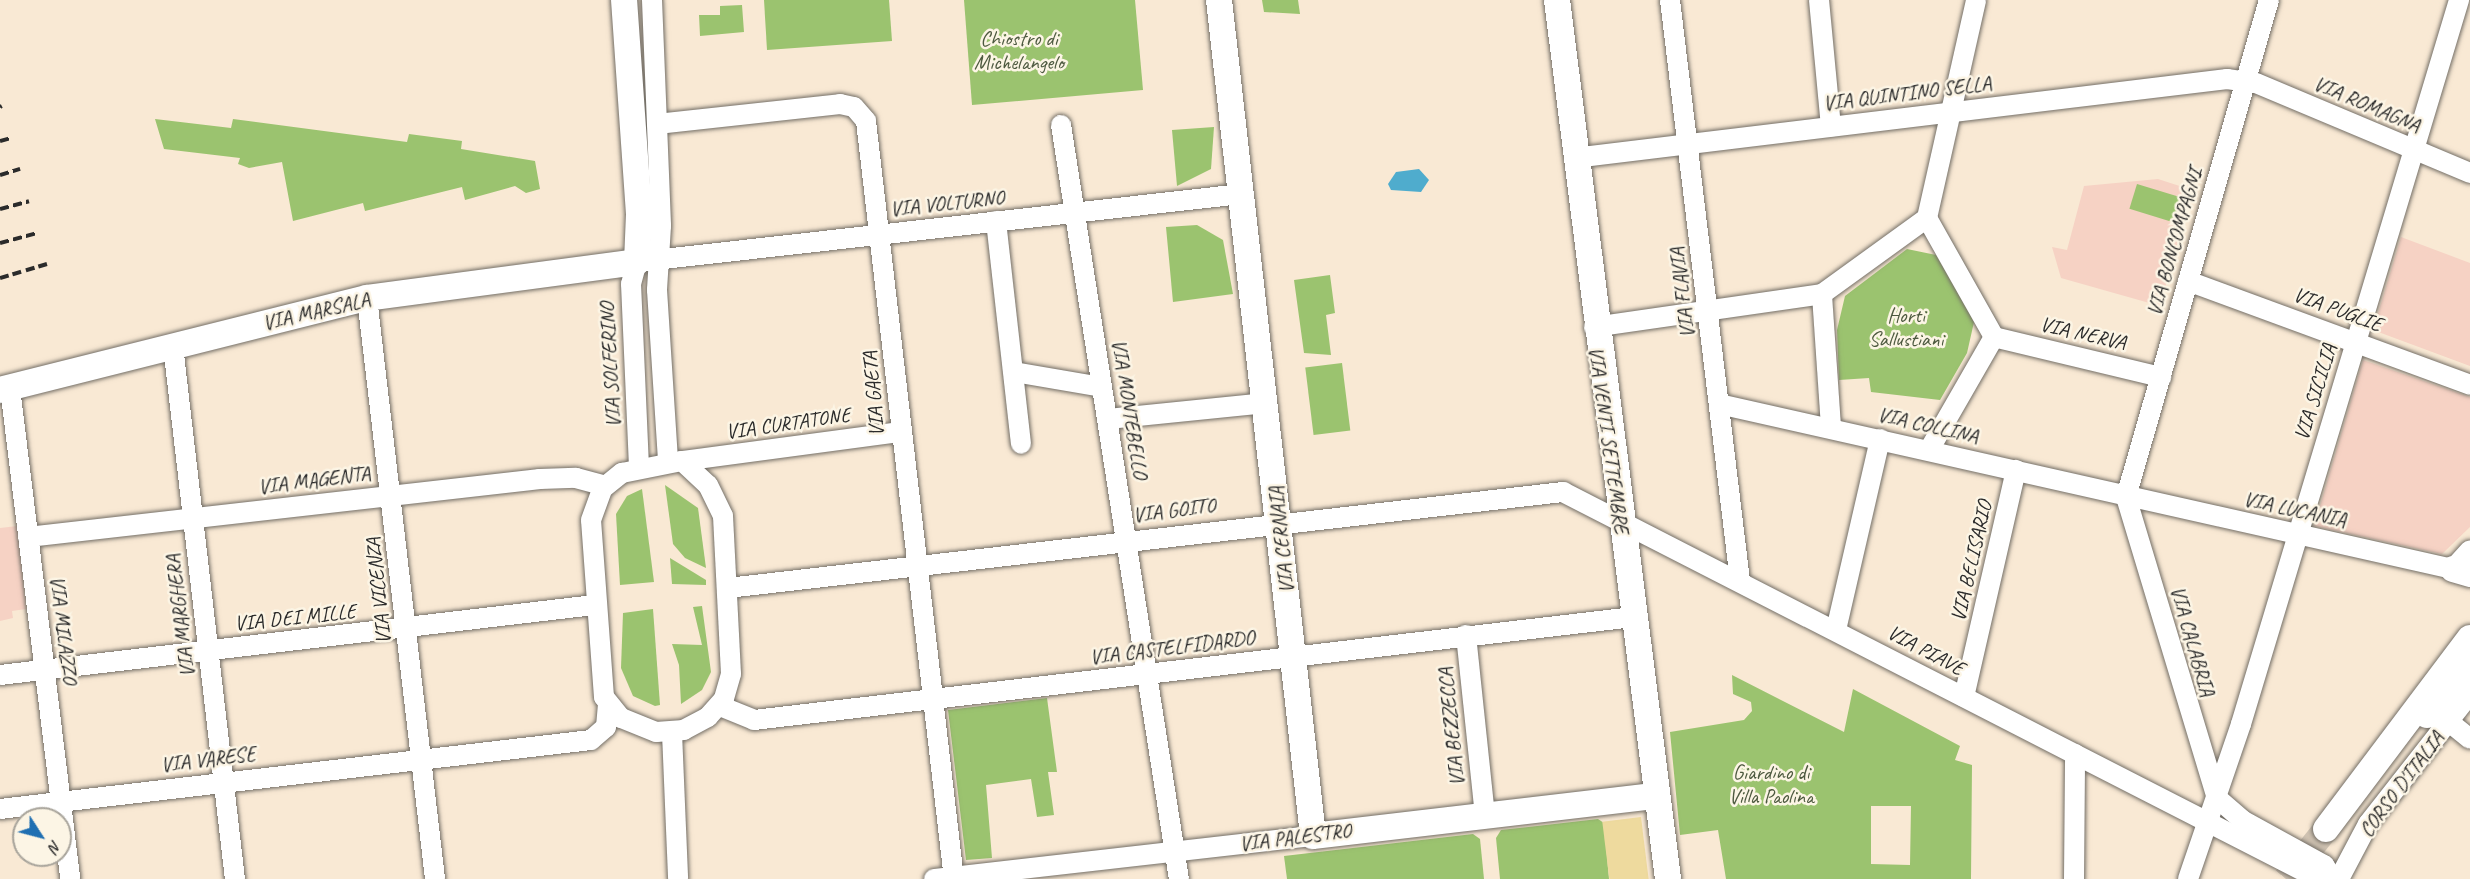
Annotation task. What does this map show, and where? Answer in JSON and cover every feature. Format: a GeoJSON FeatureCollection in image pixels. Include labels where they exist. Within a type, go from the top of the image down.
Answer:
{"type":"FeatureCollection","features":[{"type":"Feature","properties":{"kind":"main road"},"geometry":{"type":"LineString","coordinates":[[624,0],[634,149],[648,261]]}},
{"type":"Feature","properties":{"kind":"main road"},"geometry":{"type":"LineString","coordinates":[[1219,0],[1241,194]]}},
{"type":"Feature","properties":{"kind":"main road","name":"VIA VENTI SETTEMBRE"},"geometry":{"type":"LineString","coordinates":[[1557,0],[1594,327],[1668,879]]}},
{"type":"Feature","properties":{"kind":"main road","name":"VIA CERNAIA"},"geometry":{"type":"LineString","coordinates":[[1241,194],[1313,836]]}},
{"type":"Feature","properties":{"kind":"main road","name":"VIA MARSALA"},"geometry":{"type":"LineString","coordinates":[[5,389],[368,298],[648,261]]}},
{"type":"Feature","properties":{"kind":"main road","name":"CORSO D'ITALIA"},"geometry":{"type":"LineString","coordinates":[[2432,713],[2470,638]]}},
{"type":"Feature","properties":{"kind":"main road","name":"CORSO D'ITALIA"},"geometry":{"type":"LineString","coordinates":[[2432,713],[2470,660]]}},
{"type":"Feature","properties":{"kind":"main road"},"geometry":{"type":"LineString","coordinates":[[2331,833],[2432,713],[2470,672]]}},
{"type":"Feature","properties":{"kind":"main road","name":"VIA PALESTRO"},"geometry":{"type":"LineString","coordinates":[[1313,836],[1656,796]]}},
{"type":"Feature","properties":{"kind":"street"},"geometry":{"type":"LineString","coordinates":[[605,486],[591,520],[600,679],[608,706],[634,725],[672,732],[698,724],[720,706],[731,670],[728,588],[720,509],[703,479],[675,461],[648,261],[657,124],[652,0]]}},
{"type":"Feature","properties":{"kind":"street","name":"VIA FLAVIA"},"geometry":{"type":"LineString","coordinates":[[1670,0],[1740,581]]}},
{"type":"Feature","properties":{"kind":"street"},"geometry":{"type":"LineString","coordinates":[[1819,0],[1831,126]]}},
{"type":"Feature","properties":{"kind":"street"},"geometry":{"type":"LineString","coordinates":[[1594,327],[1822,294],[1927,218],[1976,0]]}},
{"type":"Feature","properties":{"kind":"street","name":"VIA BONCOMPAGNI"},"geometry":{"type":"LineString","coordinates":[[2126,497],[2269,0]]}},
{"type":"Feature","properties":{"kind":"street","name":"VIA SICILIA"},"geometry":{"type":"LineString","coordinates":[[2188,879],[2233,750],[2459,0]]}},
{"type":"Feature","properties":{"kind":"street","name":"VIA QUINTINO SELLA"},"geometry":{"type":"LineString","coordinates":[[1575,158],[1952,111],[2245,80]]}},
{"type":"Feature","properties":{"kind":"street","name":"VIA ROMAGNA"},"geometry":{"type":"LineString","coordinates":[[2245,80],[2470,173]]}},
{"type":"Feature","properties":{"kind":"street","name":"VIA GAETA"},"geometry":{"type":"LineString","coordinates":[[657,124],[850,105],[866,124],[882,234],[900,432],[932,700],[947,878]]}},
{"type":"Feature","properties":{"kind":"street","name":"VIA MONTEBELLO"},"geometry":{"type":"LineString","coordinates":[[1061,125],[1128,540],[1146,674],[1179,879]]}},
{"type":"Feature","properties":{"kind":"street","name":"VIA VOLTURNO"},"geometry":{"type":"LineString","coordinates":[[648,261],[1241,194]]}},
{"type":"Feature","properties":{"kind":"street"},"geometry":{"type":"LineString","coordinates":[[1927,218],[1994,337],[1929,450]]}},
{"type":"Feature","properties":{"kind":"street"},"geometry":{"type":"LineString","coordinates":[[996,221],[1021,444]]}},
{"type":"Feature","properties":{"kind":"street","name":"VIA SOLFERINO"},"geometry":{"type":"LineString","coordinates":[[639,467],[631,284],[648,261]]}},
{"type":"Feature","properties":{"kind":"street","name":"VIA PUGLIE"},"geometry":{"type":"LineString","coordinates":[[2188,281],[2356,340],[2470,385]]}},
{"type":"Feature","properties":{"kind":"street"},"geometry":{"type":"LineString","coordinates":[[1822,294],[1831,427]]}},
{"type":"Feature","properties":{"kind":"street","name":"VIA VICENZA"},"geometry":{"type":"LineString","coordinates":[[368,298],[435,879]]}},
{"type":"Feature","properties":{"kind":"street","name":"VIA NERVA"},"geometry":{"type":"LineString","coordinates":[[1994,337],[2161,377]]}},
{"type":"Feature","properties":{"kind":"street","name":"VIA MARGHERA"},"geometry":{"type":"LineString","coordinates":[[173,346],[235,879]]}},
{"type":"Feature","properties":{"kind":"street"},"geometry":{"type":"LineString","coordinates":[[1014,372],[1102,387]]}},
{"type":"Feature","properties":{"kind":"street","name":"VIA MILAZZO"},"geometry":{"type":"LineString","coordinates":[[5,389],[28,537],[70,879]]}},
{"type":"Feature","properties":{"kind":"street"},"geometry":{"type":"LineString","coordinates":[[1107,419],[1266,403]]}},
{"type":"Feature","properties":{"kind":"street","name":"VIA COLLINA"},"geometry":{"type":"LineString","coordinates":[[1719,404],[1831,427],[2126,497]]}},
{"type":"Feature","properties":{"kind":"street","name":"VIA CURTATONE"},"geometry":{"type":"LineString","coordinates":[[605,486],[639,467],[900,432]]}},
{"type":"Feature","properties":{"kind":"street"},"geometry":{"type":"LineString","coordinates":[[1836,630],[1880,439]]}},
{"type":"Feature","properties":{"kind":"street","name":"VIA BELISARIO"},"geometry":{"type":"LineString","coordinates":[[1964,697],[2016,470]]}},
{"type":"Feature","properties":{"kind":"street","name":"VIA MAGENTA"},"geometry":{"type":"LineString","coordinates":[[28,537],[392,494],[572,478],[605,486]]}},
{"type":"Feature","properties":{"kind":"street","name":"VIA GOITO"},"geometry":{"type":"LineString","coordinates":[[728,588],[917,567],[1279,520],[1552,491],[1575,495],[1620,520]]}},
{"type":"Feature","properties":{"kind":"street","name":"VIA LUCANIA"},"geometry":{"type":"LineString","coordinates":[[2126,497],[2462,572]]}},
{"type":"Feature","properties":{"kind":"street","name":"VIA CALABRIA"},"geometry":{"type":"LineString","coordinates":[[2126,497],[2199,750],[2217,798]]}},
{"type":"Feature","properties":{"kind":"street","name":"VIA PIAVE"},"geometry":{"type":"LineString","coordinates":[[1620,520],[2319,879]]}},
{"type":"Feature","properties":{"kind":"street"},"geometry":{"type":"LineString","coordinates":[[2462,572],[2470,550]]}},
{"type":"Feature","properties":{"kind":"street","name":"VIA DEI MILLE"},"geometry":{"type":"LineString","coordinates":[[0,675],[594,604]]}},
{"type":"Feature","properties":{"kind":"street","name":"VIA CASTELFIDARDO"},"geometry":{"type":"LineString","coordinates":[[720,706],[751,720],[1466,634],[1634,617]]}},
{"type":"Feature","properties":{"kind":"street","name":"VIA BEZZECCA"},"geometry":{"type":"LineString","coordinates":[[1466,634],[1485,815]]}},
{"type":"Feature","properties":{"kind":"street","name":"CORSO D'ITALIA"},"geometry":{"type":"LineString","coordinates":[[2339,879],[2432,713],[2470,694]]}},
{"type":"Feature","properties":{"kind":"street","name":"VIA VARESE"},"geometry":{"type":"LineString","coordinates":[[0,810],[422,758],[591,740],[606,727],[608,706]]}},
{"type":"Feature","properties":{"kind":"street"},"geometry":{"type":"LineString","coordinates":[[2432,713],[2470,739]]}},
{"type":"Feature","properties":{"kind":"street"},"geometry":{"type":"LineString","coordinates":[[672,732],[678,879]]}},
{"type":"Feature","properties":{"kind":"street"},"geometry":{"type":"LineString","coordinates":[[2199,750],[2217,755],[2233,750]]}},
{"type":"Feature","properties":{"kind":"street"},"geometry":{"type":"LineString","coordinates":[[2074,879],[2075,754]]}},
{"type":"Feature","properties":{"kind":"street"},"geometry":{"type":"LineString","coordinates":[[2217,798],[2241,820],[2320,863],[2333,879]]}},
{"type":"Feature","properties":{"kind":"street"},"geometry":{"type":"LineString","coordinates":[[2209,824],[2241,820]]}},
{"type":"Feature","properties":{"kind":"street","name":"VIA PALESTRO"},"geometry":{"type":"LineString","coordinates":[[947,878],[1313,836]]}},
{"type":"Feature","properties":{"kind":"shaded area"},"geometry":{"type":"Polygon","coordinates":[[[2158,179],[2192,190],[2160,306],[2061,278],[2052,247],[2067,250],[2084,186],[2158,179]]]}},
{"type":"Feature","properties":{"kind":"shaded area"},"geometry":{"type":"Polygon","coordinates":[[[2401,237],[2470,263],[2470,366],[2373,330],[2401,237]]]}},
{"type":"Feature","properties":{"kind":"shaded area"},"geometry":{"type":"Polygon","coordinates":[[[2363,360],[2470,397],[2470,527],[2442,554],[2314,526],[2363,360]]]}},
{"type":"Feature","properties":{"kind":"shaded area"},"geometry":{"type":"Polygon","coordinates":[[[17,526],[26,609],[12,611],[13,618],[0,621],[0,528],[17,526]]]}},
{"type":"Feature","properties":{"kind":"green space"},"geometry":{"type":"Polygon","coordinates":[[[764,0],[889,0],[892,41],[767,50],[764,0]]]}},
{"type":"Feature","properties":{"kind":"green space","name":"Chiostro di Michelangelo"},"geometry":{"type":"Polygon","coordinates":[[[964,0],[1135,0],[1143,90],[972,105],[964,0]]]}},
{"type":"Feature","properties":{"kind":"green space"},"geometry":{"type":"Polygon","coordinates":[[[1262,0],[1298,0],[1300,14],[1264,12],[1262,0]]]}},
{"type":"Feature","properties":{"kind":"green space"},"geometry":{"type":"Polygon","coordinates":[[[742,5],[744,32],[700,36],[699,15],[720,15],[720,6],[742,5]]]}},
{"type":"Feature","properties":{"kind":"green space"},"geometry":{"type":"Polygon","coordinates":[[[155,119],[231,128],[233,119],[407,142],[409,134],[462,141],[461,149],[535,161],[540,189],[526,193],[515,186],[465,200],[462,187],[365,211],[363,203],[293,221],[282,162],[249,168],[238,164],[240,158],[164,149],[155,119]]]}},
{"type":"Feature","properties":{"kind":"green space"},"geometry":{"type":"Polygon","coordinates":[[[1214,127],[1211,169],[1177,186],[1172,130],[1214,127]]]}},
{"type":"Feature","properties":{"kind":"green space"},"geometry":{"type":"Polygon","coordinates":[[[2137,184],[2190,200],[2182,225],[2129,209],[2137,184]]]}},
{"type":"Feature","properties":{"kind":"green space"},"geometry":{"type":"Polygon","coordinates":[[[1197,225],[1223,240],[1233,294],[1173,302],[1166,227],[1197,225]]]}},
{"type":"Feature","properties":{"kind":"green space","name":"Horti Sallustiani"},"geometry":{"type":"Polygon","coordinates":[[[1907,249],[1936,255],[1974,322],[1967,353],[1940,400],[1871,392],[1869,378],[1839,380],[1837,330],[1845,296],[1907,249]]]}},
{"type":"Feature","properties":{"kind":"green space"},"geometry":{"type":"Polygon","coordinates":[[[1330,275],[1335,313],[1326,315],[1331,355],[1304,353],[1294,280],[1330,275]]]}},
{"type":"Feature","properties":{"kind":"green space"},"geometry":{"type":"Polygon","coordinates":[[[1342,363],[1350,430],[1314,435],[1305,368],[1342,363]]]}},
{"type":"Feature","properties":{"kind":"green space"},"geometry":{"type":"Polygon","coordinates":[[[665,485],[698,508],[706,568],[685,558],[673,544],[665,485]]]}},
{"type":"Feature","properties":{"kind":"green space"},"geometry":{"type":"Polygon","coordinates":[[[642,489],[654,582],[620,585],[616,514],[627,496],[642,489]]]}},
{"type":"Feature","properties":{"kind":"green space"},"geometry":{"type":"Polygon","coordinates":[[[670,558],[706,580],[706,585],[672,584],[670,558]]]}},
{"type":"Feature","properties":{"kind":"green space"},"geometry":{"type":"Polygon","coordinates":[[[702,606],[711,672],[702,690],[681,704],[679,665],[672,644],[702,645],[693,607],[702,606]]]}},
{"type":"Feature","properties":{"kind":"green space"},"geometry":{"type":"Polygon","coordinates":[[[653,609],[660,705],[655,706],[633,696],[621,668],[623,613],[653,609]]]}},
{"type":"Feature","properties":{"kind":"green space","name":"Giardino di Villa Paolina"},"geometry":{"type":"Polygon","coordinates":[[[1732,675],[1844,732],[1853,689],[1960,746],[1955,760],[1972,765],[1971,879],[1726,879],[1718,830],[1680,835],[1670,732],[1744,720],[1752,711],[1751,702],[1733,694],[1732,675]],[[1871,806],[1871,864],[1910,865],[1911,806],[1871,806]]]}},
{"type":"Feature","properties":{"kind":"green space"},"geometry":{"type":"Polygon","coordinates":[[[1047,698],[1057,772],[1048,772],[1054,815],[1037,817],[1031,779],[986,785],[992,858],[966,860],[948,710],[1047,698]]]}},
{"type":"Feature","properties":{"kind":"green space"},"geometry":{"type":"Polygon","coordinates":[[[1598,819],[1604,823],[1609,879],[1500,879],[1496,838],[1501,830],[1598,819]]]}},
{"type":"Feature","properties":{"kind":"green space"},"geometry":{"type":"Polygon","coordinates":[[[1473,834],[1480,839],[1484,879],[1287,879],[1284,856],[1473,834]]]}},
{"type":"Feature","properties":{"kind":"sand"},"geometry":{"type":"Polygon","coordinates":[[[1641,817],[1649,879],[1609,879],[1602,822],[1641,817]]]}},
{"type":"Feature","properties":{"kind":"water"},"geometry":{"type":"Polygon","coordinates":[[[1419,169],[1429,180],[1421,192],[1391,190],[1388,184],[1396,172],[1419,169]]]}},
{"type":"Feature","properties":{"kind":"tunnel"},"geometry":{"type":"LineString","coordinates":[[2286,879],[2326,829]]}},
{"type":"Feature","properties":{"kind":"railway"},"geometry":{"type":"LineString","coordinates":[[0,141],[11,138]]}},
{"type":"Feature","properties":{"kind":"railway"},"geometry":{"type":"LineString","coordinates":[[0,175],[20,169]]}},
{"type":"Feature","properties":{"kind":"railway"},"geometry":{"type":"LineString","coordinates":[[0,209],[29,201]]}},
{"type":"Feature","properties":{"kind":"railway"},"geometry":{"type":"LineString","coordinates":[[0,243],[38,233]]}},
{"type":"Feature","properties":{"kind":"railway"},"geometry":{"type":"LineString","coordinates":[[0,278],[47,264]]}}]}
